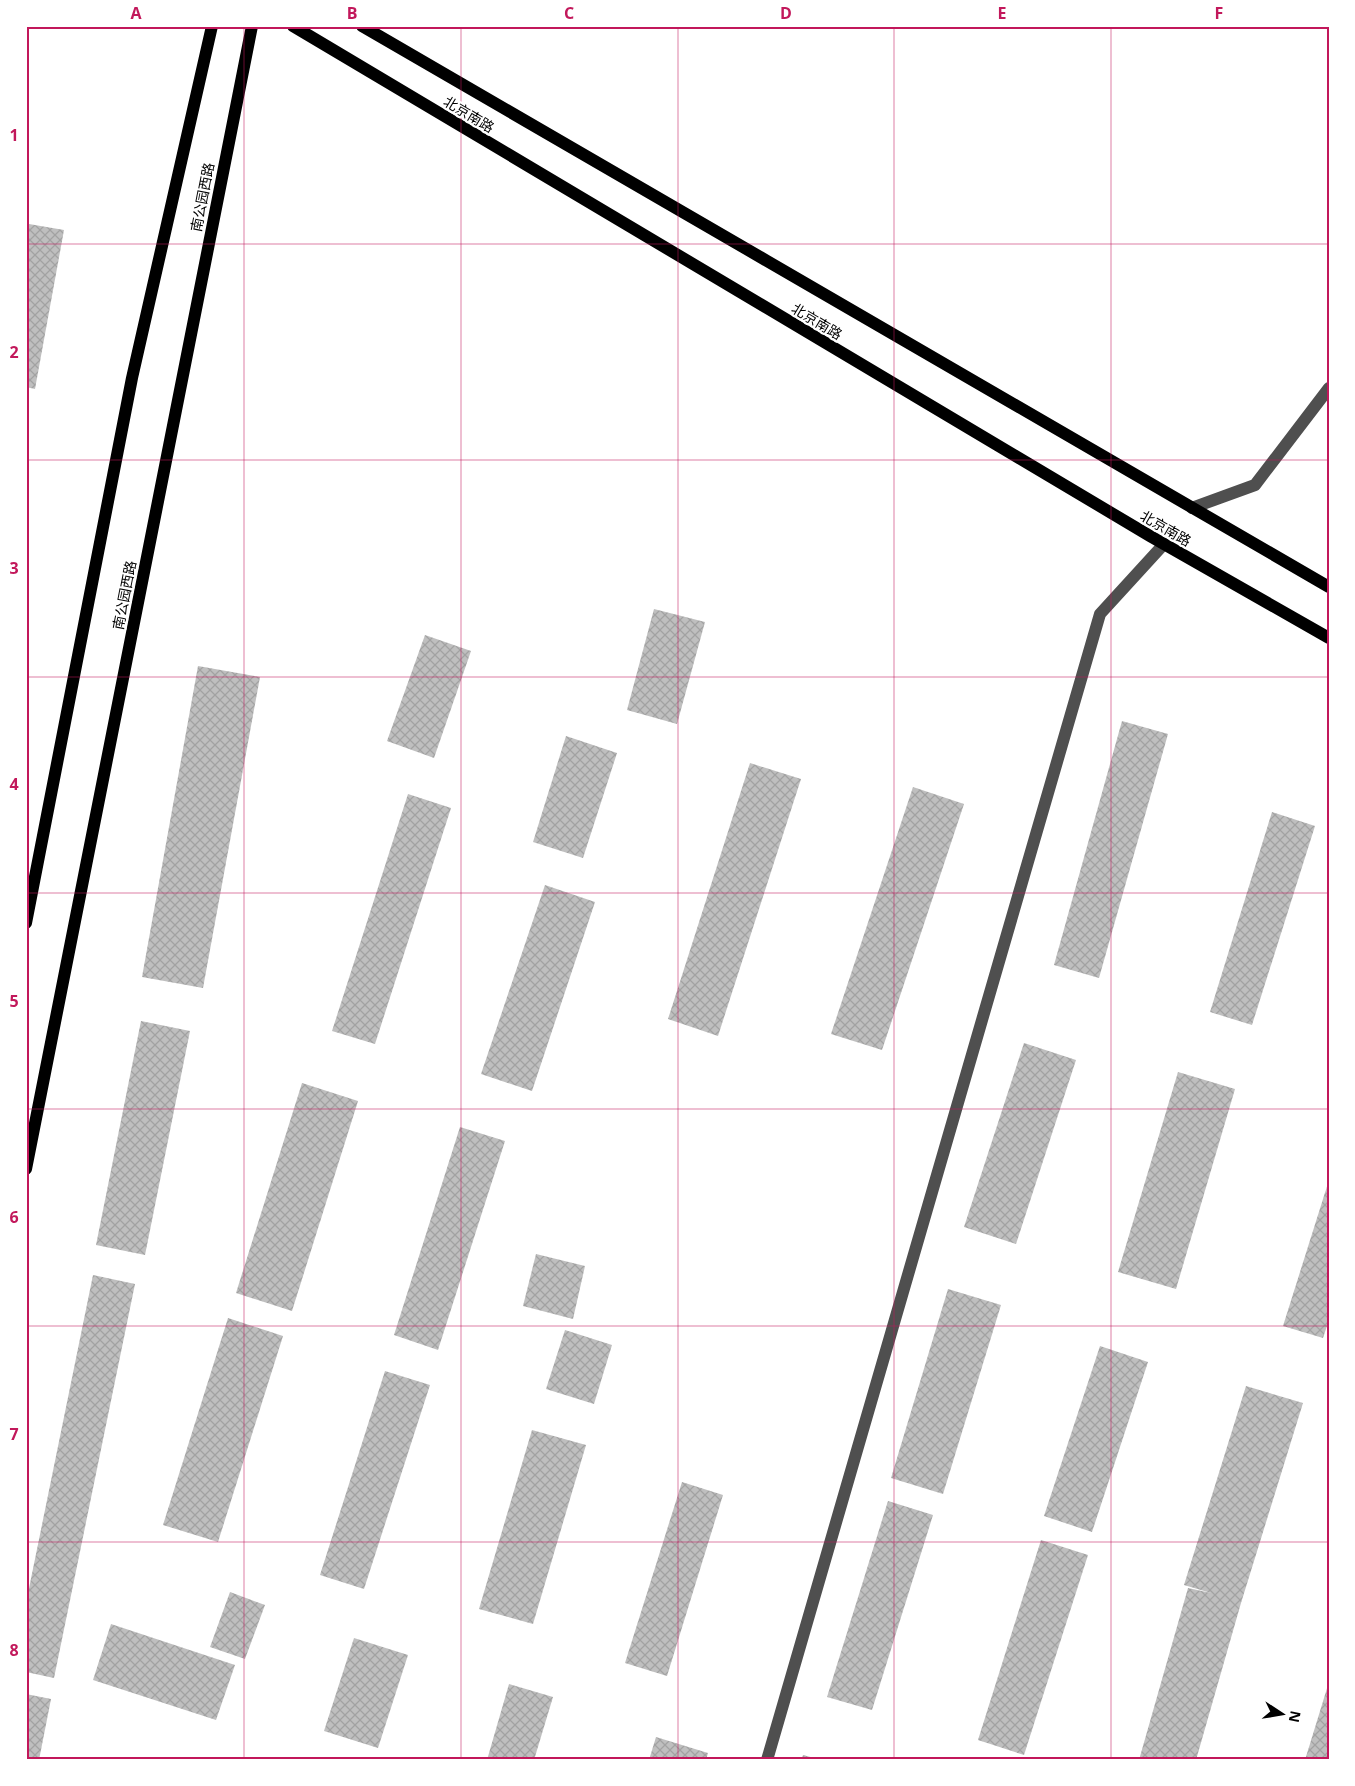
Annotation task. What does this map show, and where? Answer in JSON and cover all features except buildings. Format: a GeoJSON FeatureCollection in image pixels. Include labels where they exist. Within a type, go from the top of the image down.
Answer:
{"type":"FeatureCollection","features":[{"type":"Feature","properties":{"kind":"main road","name":"南公园西路"},"geometry":{"type":"LineString","coordinates":[[26,923],[132,378],[212,26]]}},
{"type":"Feature","properties":{"kind":"main road","name":"南公园西路"},"geometry":{"type":"LineString","coordinates":[[26,1169],[252,26]]}},
{"type":"Feature","properties":{"kind":"main road","name":"北京南路"},"geometry":{"type":"LineString","coordinates":[[293,26],[1164,544],[1329,638]]}},
{"type":"Feature","properties":{"kind":"main road","name":"北京南路"},"geometry":{"type":"LineString","coordinates":[[362,26],[1329,587]]}},
{"type":"Feature","properties":{"kind":"street"},"geometry":{"type":"LineString","coordinates":[[1192,508],[1255,485],[1329,388]]}},
{"type":"Feature","properties":{"kind":"street"},"geometry":{"type":"LineString","coordinates":[[767,1760],[1100,614],[1164,544]]}}]}
